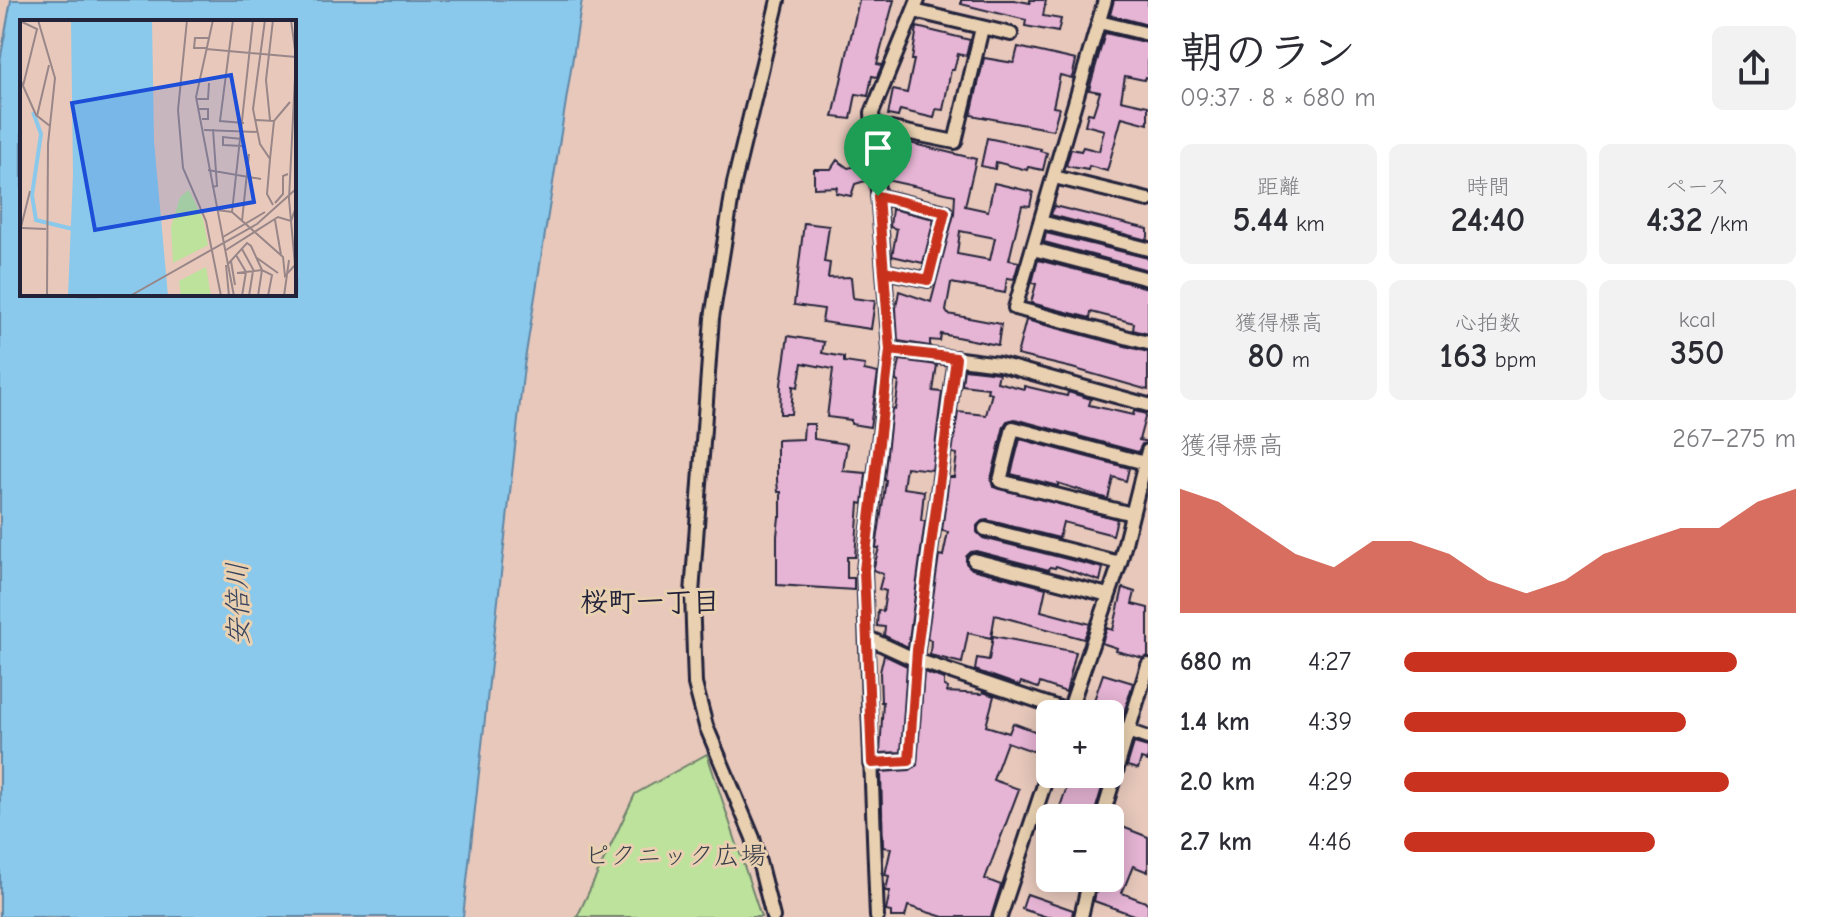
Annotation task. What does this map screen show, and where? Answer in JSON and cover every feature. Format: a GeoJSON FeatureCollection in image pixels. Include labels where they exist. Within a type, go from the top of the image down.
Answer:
{"type":"FeatureCollection","features":[{"type":"Feature","properties":{"kind":"street"},"geometry":{"type":"LineString","coordinates":[[773,917],[753,838],[706,726],[695,684],[692,594],[712,318],[734,183],[778,0]]}},
{"type":"Feature","properties":{"kind":"street"},"geometry":{"type":"LineString","coordinates":[[1105,0],[1015,308],[1148,343]]}},
{"type":"Feature","properties":{"kind":"street"},"geometry":{"type":"LineString","coordinates":[[877,917],[864,570],[890,350],[872,113],[916,5],[982,28],[1011,34]]}},
{"type":"Feature","properties":{"kind":"street"},"geometry":{"type":"LineString","coordinates":[[1099,22],[1148,34]]}},
{"type":"Feature","properties":{"kind":"street"},"geometry":{"type":"LineString","coordinates":[[872,125],[955,142],[982,28]]}},
{"type":"Feature","properties":{"kind":"street"},"geometry":{"type":"LineString","coordinates":[[1054,177],[1148,200]]}},
{"type":"Feature","properties":{"kind":"street"},"geometry":{"type":"LineString","coordinates":[[878,196],[945,212],[928,280],[884,271]]}},
{"type":"Feature","properties":{"kind":"street"},"geometry":{"type":"LineString","coordinates":[[1041,222],[1148,249]]}},
{"type":"Feature","properties":{"kind":"street"},"geometry":{"type":"LineString","coordinates":[[1033,249],[1148,279]]}},
{"type":"Feature","properties":{"kind":"street"},"geometry":{"type":"LineString","coordinates":[[890,350],[999,364],[1148,405]]}},
{"type":"Feature","properties":{"kind":"street"},"geometry":{"type":"LineString","coordinates":[[872,763],[909,761],[916,660],[956,358]]}},
{"type":"Feature","properties":{"kind":"street"},"geometry":{"type":"LineString","coordinates":[[1075,700],[1120,563],[1146,457],[1013,428],[1000,481],[1132,514]]}},
{"type":"Feature","properties":{"kind":"street"},"geometry":{"type":"LineString","coordinates":[[985,529],[1120,563]]}},
{"type":"Feature","properties":{"kind":"street"},"geometry":{"type":"LineString","coordinates":[[974,560],[1108,595]]}},
{"type":"Feature","properties":{"kind":"street"},"geometry":{"type":"LineString","coordinates":[[868,638],[916,660],[1036,701]]}},
{"type":"Feature","properties":{"kind":"street"},"geometry":{"type":"LineString","coordinates":[[1106,804],[1148,665]]}},
{"type":"Feature","properties":{"kind":"street"},"geometry":{"type":"LineString","coordinates":[[1124,729],[1148,738]]}},
{"type":"Feature","properties":{"kind":"street"},"geometry":{"type":"LineString","coordinates":[[1000,917],[1043,788]]}},
{"type":"Feature","properties":{"kind":"street"},"geometry":{"type":"LineString","coordinates":[[1081,917],[1087,892]]}},
{"type":"Feature","properties":{"kind":"green space","name":"ピクニック広場"},"geometry":{"type":"Polygon","coordinates":[[[707,754],[761,917],[577,917],[635,794],[707,754]]]}},
{"type":"Feature","properties":{"kind":"water","name":"安倍川"},"geometry":{"type":"Polygon","coordinates":[[[11,0],[582,0],[524,366],[463,917],[0,917],[0,61],[11,0]]]}},
{"type":"Feature","properties":{"kind":"building"},"geometry":{"type":"Polygon","coordinates":[[[859,0],[894,0],[877,64],[882,65],[877,77],[872,76],[868,96],[856,94],[851,119],[833,117],[859,0]]]}},
{"type":"Feature","properties":{"kind":"building"},"geometry":{"type":"Polygon","coordinates":[[[961,0],[1030,3],[1030,0],[1046,0],[1043,16],[1061,19],[1058,32],[1025,26],[1026,20],[961,4],[961,0]]]}},
{"type":"Feature","properties":{"kind":"building"},"geometry":{"type":"Polygon","coordinates":[[[1114,0],[1148,0],[1148,25],[1110,15],[1114,0]]]}},
{"type":"Feature","properties":{"kind":"building"},"geometry":{"type":"Polygon","coordinates":[[[917,27],[970,40],[966,56],[958,54],[954,70],[951,70],[943,110],[936,109],[934,118],[900,110],[898,117],[888,115],[893,90],[907,93],[917,27]]]}},
{"type":"Feature","properties":{"kind":"building"},"geometry":{"type":"Polygon","coordinates":[[[1105,33],[1148,43],[1148,78],[1125,76],[1121,100],[1148,106],[1148,124],[1122,117],[1107,171],[1089,166],[1088,170],[1066,166],[1071,149],[1081,151],[1083,147],[1099,151],[1104,130],[1085,125],[1088,113],[1093,114],[1100,92],[1089,90],[1105,33]]]}},
{"type":"Feature","properties":{"kind":"building"},"geometry":{"type":"Polygon","coordinates":[[[1018,47],[1076,60],[1072,78],[1060,75],[1053,107],[1059,108],[1053,130],[971,115],[984,58],[1014,63],[1018,47]]]}},
{"type":"Feature","properties":{"kind":"building"},"geometry":{"type":"Polygon","coordinates":[[[987,138],[1041,149],[1047,153],[1043,170],[1028,167],[1027,170],[996,162],[995,169],[981,166],[987,138]]]}},
{"type":"Feature","properties":{"kind":"building"},"geometry":{"type":"Polygon","coordinates":[[[883,139],[976,159],[965,206],[988,211],[994,183],[1033,192],[1030,206],[1022,205],[1009,260],[1019,262],[1014,279],[1007,278],[1005,293],[951,283],[948,314],[1001,324],[998,345],[941,334],[940,341],[930,340],[930,346],[898,341],[896,308],[899,291],[931,302],[954,214],[955,195],[886,180],[890,156],[884,157],[883,139]],[[960,231],[957,254],[990,260],[995,238],[960,231]]]}},
{"type":"Feature","properties":{"kind":"building"},"geometry":{"type":"Polygon","coordinates":[[[837,160],[848,168],[862,165],[865,181],[855,184],[851,196],[836,193],[837,187],[814,188],[814,169],[831,169],[837,160]]]}},
{"type":"Feature","properties":{"kind":"building"},"geometry":{"type":"Polygon","coordinates":[[[1054,206],[1148,229],[1147,240],[1051,215],[1054,206]]]}},
{"type":"Feature","properties":{"kind":"building"},"geometry":{"type":"Polygon","coordinates":[[[892,209],[934,219],[923,263],[892,256],[897,229],[890,227],[892,209]]]}},
{"type":"Feature","properties":{"kind":"building"},"geometry":{"type":"Polygon","coordinates":[[[804,223],[829,226],[824,262],[830,263],[828,278],[851,277],[853,298],[875,301],[871,329],[822,322],[824,309],[794,305],[804,223]]]}},
{"type":"Feature","properties":{"kind":"building"},"geometry":{"type":"Polygon","coordinates":[[[1046,233],[1148,258],[1148,270],[1044,242],[1046,233]]]}},
{"type":"Feature","properties":{"kind":"building"},"geometry":{"type":"Polygon","coordinates":[[[1038,260],[1148,288],[1148,334],[1133,330],[1134,323],[1091,312],[1090,318],[1031,303],[1038,260]]]}},
{"type":"Feature","properties":{"kind":"building"},"geometry":{"type":"Polygon","coordinates":[[[1026,320],[1148,352],[1148,390],[1017,355],[1026,320]]]}},
{"type":"Feature","properties":{"kind":"building"},"geometry":{"type":"Polygon","coordinates":[[[788,336],[824,342],[822,353],[844,357],[844,362],[865,365],[864,370],[878,373],[870,427],[851,424],[851,420],[827,417],[833,369],[802,363],[798,387],[793,386],[791,414],[780,414],[788,336]]]}},
{"type":"Feature","properties":{"kind":"building"},"geometry":{"type":"Polygon","coordinates":[[[900,360],[937,365],[933,391],[942,392],[932,470],[906,467],[903,488],[924,491],[921,521],[925,521],[908,647],[884,635],[885,627],[877,626],[878,610],[883,611],[886,591],[879,589],[883,574],[873,570],[879,548],[876,548],[900,360]]]}},
{"type":"Feature","properties":{"kind":"building"},"geometry":{"type":"Polygon","coordinates":[[[964,369],[999,373],[997,382],[1024,389],[1024,386],[1067,396],[1068,392],[1091,399],[1089,405],[1133,415],[1134,411],[1146,414],[1139,440],[1148,442],[1142,444],[1138,452],[1015,419],[1007,421],[1004,426],[991,479],[993,487],[1117,519],[1113,535],[1063,522],[1059,538],[987,520],[977,526],[977,532],[983,538],[1103,568],[1100,581],[1056,566],[1049,570],[976,551],[966,557],[966,563],[972,569],[1046,588],[1041,611],[1090,624],[1084,639],[995,615],[991,638],[968,633],[962,663],[930,655],[931,640],[927,639],[939,555],[943,556],[948,532],[942,531],[949,477],[954,477],[957,454],[952,453],[958,412],[986,415],[992,393],[987,392],[988,388],[962,385],[964,369]]]}},
{"type":"Feature","properties":{"kind":"building"},"geometry":{"type":"Polygon","coordinates":[[[804,424],[814,424],[814,439],[847,444],[843,471],[866,473],[863,504],[859,503],[855,557],[847,557],[847,578],[854,578],[854,590],[777,585],[781,492],[778,492],[777,480],[777,440],[803,439],[804,424]]]}},
{"type":"Feature","properties":{"kind":"building"},"geometry":{"type":"Polygon","coordinates":[[[1020,439],[1129,468],[1126,481],[1113,477],[1108,499],[1058,483],[1058,486],[1011,474],[1020,439]]]}},
{"type":"Feature","properties":{"kind":"building"},"geometry":{"type":"Polygon","coordinates":[[[1123,588],[1135,592],[1132,604],[1148,608],[1148,656],[1143,658],[1116,651],[1117,648],[1102,643],[1107,628],[1113,630],[1123,588]]]}},
{"type":"Feature","properties":{"kind":"building"},"geometry":{"type":"Polygon","coordinates":[[[993,636],[1076,652],[1066,692],[1040,683],[1038,688],[1021,682],[1020,685],[1015,684],[975,670],[977,658],[989,660],[993,636]]]}},
{"type":"Feature","properties":{"kind":"building"},"geometry":{"type":"Polygon","coordinates":[[[884,655],[907,666],[901,752],[880,753],[883,702],[880,672],[884,655]]]}},
{"type":"Feature","properties":{"kind":"building"},"geometry":{"type":"Polygon","coordinates":[[[924,672],[944,679],[947,692],[983,692],[994,696],[986,726],[1009,733],[1013,723],[1036,732],[1036,752],[1007,742],[993,780],[1019,789],[985,879],[1001,885],[991,917],[943,917],[908,906],[905,917],[891,917],[891,912],[886,911],[890,891],[886,891],[889,876],[885,875],[891,848],[883,847],[881,772],[910,770],[917,765],[924,672]]]}},
{"type":"Feature","properties":{"kind":"building"},"geometry":{"type":"Polygon","coordinates":[[[1103,674],[1133,683],[1124,712],[1124,700],[1094,700],[1103,674]]]}},
{"type":"Feature","properties":{"kind":"building"},"geometry":{"type":"Polygon","coordinates":[[[1134,743],[1148,747],[1148,761],[1141,759],[1138,769],[1127,766],[1134,743]]]}},
{"type":"Feature","properties":{"kind":"building"},"geometry":{"type":"Polygon","coordinates":[[[1067,788],[1102,788],[1097,804],[1061,804],[1067,788]]]}},
{"type":"Feature","properties":{"kind":"building"},"geometry":{"type":"Polygon","coordinates":[[[1124,828],[1148,837],[1148,872],[1133,866],[1124,888],[1124,828]]]}},
{"type":"Feature","properties":{"kind":"building"},"geometry":{"type":"Polygon","coordinates":[[[1096,892],[1122,892],[1148,903],[1148,917],[1139,917],[1094,901],[1096,892]]]}},
{"type":"Feature","properties":{"kind":"building"},"geometry":{"type":"Polygon","coordinates":[[[1027,894],[1073,910],[1072,917],[1047,917],[1022,909],[1027,894]]]}},
{"type":"Feature","properties":{"kind":"district","name":"桜町一丁目"},"geometry":{"type":"Point","coordinates":[650,601]}},
{"type":"Feature","properties":{"kind":"route"},"geometry":{"type":"LineString","coordinates":[[878,196],[890,350],[864,570],[872,763],[909,761],[917,650],[956,358],[890,350],[884,271],[928,280],[945,212],[878,196]]}}]}
